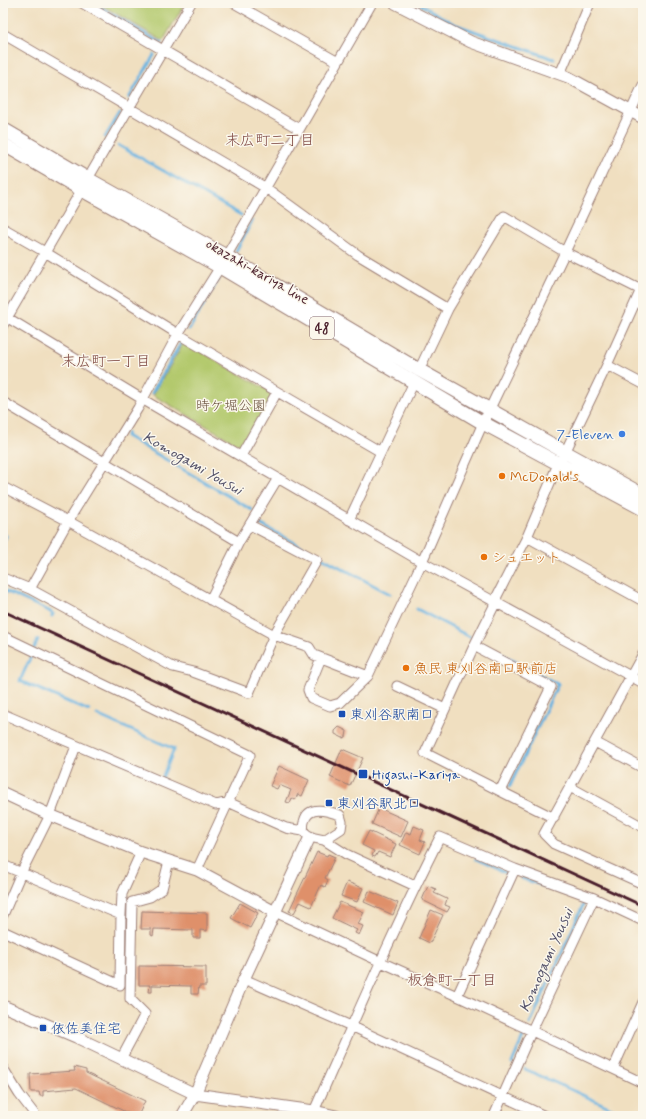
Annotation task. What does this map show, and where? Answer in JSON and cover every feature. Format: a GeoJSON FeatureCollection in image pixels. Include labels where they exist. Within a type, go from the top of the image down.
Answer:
{"type":"FeatureCollection","features":[{"type":"Feature","properties":{"kind":"main road","name":"okazaki-kariya line"},"geometry":{"type":"LineString","coordinates":[[3,130],[85,185]]}},
{"type":"Feature","properties":{"kind":"main road","name":"okazaki-kariya line"},"geometry":{"type":"LineString","coordinates":[[3,144],[85,185],[643,495]]}},
{"type":"Feature","properties":{"kind":"main road","name":"okazaki-kariya line"},"geometry":{"type":"LineString","coordinates":[[223,262],[482,423],[643,509]]}},
{"type":"Feature","properties":{"kind":"street"},"geometry":{"type":"LineString","coordinates":[[191,3],[85,185],[4,319],[422,562],[643,683]]}},
{"type":"Feature","properties":{"kind":"street"},"geometry":{"type":"LineString","coordinates":[[234,3],[338,62]]}},
{"type":"Feature","properties":{"kind":"street"},"geometry":{"type":"LineString","coordinates":[[30,589],[68,521],[142,400],[178,334],[223,262],[372,3]]}},
{"type":"Feature","properties":{"kind":"street"},"geometry":{"type":"LineString","coordinates":[[395,3],[471,42],[568,77],[643,118]]}},
{"type":"Feature","properties":{"kind":"street"},"geometry":{"type":"LineString","coordinates":[[85,4],[163,51],[299,129]]}},
{"type":"Feature","properties":{"kind":"street"},"geometry":{"type":"LineString","coordinates":[[560,74],[588,4]]}},
{"type":"Feature","properties":{"kind":"street"},"geometry":{"type":"LineString","coordinates":[[3,34],[266,188],[358,255],[448,309]]}},
{"type":"Feature","properties":{"kind":"street"},"geometry":{"type":"LineString","coordinates":[[321,658],[308,690],[311,698],[330,706],[340,703],[368,676],[422,562],[482,423],[565,252],[643,85]]}},
{"type":"Feature","properties":{"kind":"street"},"geometry":{"type":"LineString","coordinates":[[418,370],[448,309],[504,216],[565,252],[642,289],[555,471],[527,537],[497,596],[496,602],[425,753],[554,818]]}},
{"type":"Feature","properties":{"kind":"street"},"geometry":{"type":"LineString","coordinates":[[3,228],[45,252],[178,334],[381,452]]}},
{"type":"Feature","properties":{"kind":"street"},"geometry":{"type":"LineString","coordinates":[[607,365],[643,384]]}},
{"type":"Feature","properties":{"kind":"street"},"geometry":{"type":"LineString","coordinates":[[349,520],[414,382]]}},
{"type":"Feature","properties":{"kind":"street"},"geometry":{"type":"LineString","coordinates":[[241,456],[278,392]]}},
{"type":"Feature","properties":{"kind":"street"},"geometry":{"type":"LineString","coordinates":[[3,402],[239,542]]}},
{"type":"Feature","properties":{"kind":"street"},"geometry":{"type":"LineString","coordinates":[[210,600],[239,542],[278,478]]}},
{"type":"Feature","properties":{"kind":"street"},"geometry":{"type":"LineString","coordinates":[[3,487],[68,521],[274,635],[309,647],[314,655],[368,676]]}},
{"type":"Feature","properties":{"kind":"street"},"geometry":{"type":"LineString","coordinates":[[3,578],[30,589],[173,667],[193,672],[249,693],[274,635],[317,560],[250,525]]}},
{"type":"Feature","properties":{"kind":"street"},"geometry":{"type":"LineString","coordinates":[[527,537],[643,601]]}},
{"type":"Feature","properties":{"kind":"street"},"geometry":{"type":"LineString","coordinates":[[3,636],[250,755],[197,870]]}},
{"type":"Feature","properties":{"kind":"street"},"geometry":{"type":"LineString","coordinates":[[474,646],[551,687],[500,791]]}},
{"type":"Feature","properties":{"kind":"street"},"geometry":{"type":"LineString","coordinates":[[643,654],[544,834],[554,844],[643,884]]}},
{"type":"Feature","properties":{"kind":"street"},"geometry":{"type":"LineString","coordinates":[[397,686],[445,710]]}},
{"type":"Feature","properties":{"kind":"street"},"geometry":{"type":"LineString","coordinates":[[3,714],[216,805],[228,802],[286,828],[324,840],[346,854],[415,886]]}},
{"type":"Feature","properties":{"kind":"street"},"geometry":{"type":"LineString","coordinates":[[595,742],[643,768]]}},
{"type":"Feature","properties":{"kind":"street"},"geometry":{"type":"LineString","coordinates":[[3,915],[21,873],[50,815],[76,746]]}},
{"type":"Feature","properties":{"kind":"street"},"geometry":{"type":"LineString","coordinates":[[570,787],[643,827]]}},
{"type":"Feature","properties":{"kind":"street"},"geometry":{"type":"LineString","coordinates":[[3,793],[50,815],[141,852],[197,870],[275,912],[381,962],[532,1030],[643,1083]]}},
{"type":"Feature","properties":{"kind":"street"},"geometry":{"type":"LineString","coordinates":[[182,1116],[195,1094],[244,979],[275,912],[307,834],[304,820],[310,813],[319,810],[340,815],[342,822],[341,829],[324,840]]}},
{"type":"Feature","properties":{"kind":"street"},"geometry":{"type":"LineString","coordinates":[[314,1111],[415,886],[440,837],[515,869],[594,898],[643,921]]}},
{"type":"Feature","properties":{"kind":"street"},"geometry":{"type":"LineString","coordinates":[[3,930],[120,985],[122,894],[141,852]]}},
{"type":"Feature","properties":{"kind":"street"},"geometry":{"type":"LineString","coordinates":[[121,1059],[145,1014],[130,999],[132,902],[150,897],[162,889],[169,861]]}},
{"type":"Feature","properties":{"kind":"street"},"geometry":{"type":"LineString","coordinates":[[3,864],[121,915]]}},
{"type":"Feature","properties":{"kind":"street"},"geometry":{"type":"LineString","coordinates":[[457,996],[515,869]]}},
{"type":"Feature","properties":{"kind":"street"},"geometry":{"type":"LineString","coordinates":[[494,1116],[532,1030],[594,898]]}},
{"type":"Feature","properties":{"kind":"street"},"geometry":{"type":"LineString","coordinates":[[244,979],[351,1026],[545,1116]]}},
{"type":"Feature","properties":{"kind":"street"},"geometry":{"type":"LineString","coordinates":[[613,1069],[643,1002]]}},
{"type":"Feature","properties":{"kind":"street"},"geometry":{"type":"LineString","coordinates":[[3,1006],[76,1037],[195,1094],[314,1111],[336,1116]]}},
{"type":"Feature","properties":{"kind":"street"},"geometry":{"type":"LineString","coordinates":[[3,1068],[19,1094],[36,1116]]}},
{"type":"Feature","properties":{"kind":"green space"},"geometry":{"type":"Polygon","coordinates":[[[98,3],[185,3],[163,41],[98,3]]]}},
{"type":"Feature","properties":{"kind":"green space","name":"時ケ堀公園"},"geometry":{"type":"Polygon","coordinates":[[[184,342],[271,392],[272,396],[244,445],[239,445],[153,395],[184,342]]]}},
{"type":"Feature","properties":{"kind":"building"},"geometry":{"type":"Polygon","coordinates":[[[339,727],[347,731],[346,737],[343,738],[335,734],[335,731],[339,727]]]}},
{"type":"Feature","properties":{"kind":"building"},"geometry":{"type":"Polygon","coordinates":[[[342,749],[363,758],[350,786],[330,777],[342,749]]]}},
{"type":"Feature","properties":{"kind":"building"},"geometry":{"type":"Polygon","coordinates":[[[279,766],[309,780],[302,796],[298,794],[295,800],[292,798],[290,803],[286,802],[291,790],[279,785],[277,789],[270,786],[279,766]]]}},
{"type":"Feature","properties":{"kind":"building"},"geometry":{"type":"Polygon","coordinates":[[[379,808],[408,821],[401,837],[372,824],[379,808]]]}},
{"type":"Feature","properties":{"kind":"building"},"geometry":{"type":"Polygon","coordinates":[[[414,826],[424,830],[420,840],[425,842],[420,854],[400,845],[406,832],[411,834],[414,826]]]}},
{"type":"Feature","properties":{"kind":"building"},"geometry":{"type":"Polygon","coordinates":[[[369,831],[396,844],[390,857],[378,852],[375,857],[372,856],[374,851],[362,845],[369,831]]]}},
{"type":"Feature","properties":{"kind":"building"},"geometry":{"type":"Polygon","coordinates":[[[317,852],[335,857],[325,878],[328,880],[325,887],[321,885],[311,907],[300,902],[294,913],[289,911],[317,852]]]}},
{"type":"Feature","properties":{"kind":"building"},"geometry":{"type":"Polygon","coordinates":[[[347,882],[363,888],[357,902],[341,896],[347,882]]]}},
{"type":"Feature","properties":{"kind":"building"},"geometry":{"type":"Polygon","coordinates":[[[428,886],[436,889],[434,893],[447,899],[445,905],[450,907],[447,912],[422,900],[428,886]]]}},
{"type":"Feature","properties":{"kind":"building"},"geometry":{"type":"Polygon","coordinates":[[[369,891],[398,903],[393,915],[364,902],[369,891]]]}},
{"type":"Feature","properties":{"kind":"building"},"geometry":{"type":"Polygon","coordinates":[[[340,902],[364,912],[358,924],[363,926],[359,935],[355,933],[357,930],[332,918],[340,902]]]}},
{"type":"Feature","properties":{"kind":"building"},"geometry":{"type":"Polygon","coordinates":[[[240,903],[258,913],[250,928],[231,918],[240,903]]]}},
{"type":"Feature","properties":{"kind":"building"},"geometry":{"type":"Polygon","coordinates":[[[431,910],[443,915],[430,943],[419,938],[431,910]]]}},
{"type":"Feature","properties":{"kind":"building"},"geometry":{"type":"Polygon","coordinates":[[[142,911],[207,913],[207,931],[200,930],[200,938],[193,938],[193,930],[154,929],[153,936],[151,935],[151,929],[141,929],[142,911]]]}},
{"type":"Feature","properties":{"kind":"building"},"geometry":{"type":"Polygon","coordinates":[[[139,966],[206,967],[206,986],[199,986],[198,994],[191,994],[191,986],[152,985],[152,992],[149,992],[150,985],[139,985],[139,966]]]}},
{"type":"Feature","properties":{"kind":"building"},"geometry":{"type":"Polygon","coordinates":[[[74,1067],[86,1070],[86,1073],[145,1101],[138,1116],[134,1116],[76,1088],[43,1091],[43,1096],[40,1096],[39,1092],[31,1092],[30,1074],[75,1071],[74,1067]]]}},
{"type":"Feature","properties":{"kind":"waterway"},"geometry":{"type":"LineString","coordinates":[[418,3],[454,24],[554,59]]}},
{"type":"Feature","properties":{"kind":"waterway","name":"Komogami Yousui"},"geometry":{"type":"LineString","coordinates":[[96,5],[161,43]]}},
{"type":"Feature","properties":{"kind":"waterway","name":"Komogami Yousui"},"geometry":{"type":"LineString","coordinates":[[129,98],[154,55]]}},
{"type":"Feature","properties":{"kind":"waterway","name":"Komogami Yousui"},"geometry":{"type":"LineString","coordinates":[[105,137],[120,113]]}},
{"type":"Feature","properties":{"kind":"waterway","name":"Komogami Yousui"},"geometry":{"type":"LineString","coordinates":[[118,145],[241,215]]}},
{"type":"Feature","properties":{"kind":"waterway","name":"Komogami Yousui"},"geometry":{"type":"LineString","coordinates":[[236,251],[252,221]]}},
{"type":"Feature","properties":{"kind":"waterway","name":"Komogami Yousui"},"geometry":{"type":"LineString","coordinates":[[189,330],[219,278]]}},
{"type":"Feature","properties":{"kind":"waterway","name":"Komogami Yousui"},"geometry":{"type":"LineString","coordinates":[[152,393],[182,341]]}},
{"type":"Feature","properties":{"kind":"waterway","name":"Komogami Yousui"},"geometry":{"type":"LineString","coordinates":[[127,433],[126,436],[252,510]]}},
{"type":"Feature","properties":{"kind":"waterway","name":"Komogami Yousui"},"geometry":{"type":"LineString","coordinates":[[258,523],[390,594]]}},
{"type":"Feature","properties":{"kind":"waterway"},"geometry":{"type":"LineString","coordinates":[[3,534],[6,536],[3,542]]}},
{"type":"Feature","properties":{"kind":"waterway"},"geometry":{"type":"LineString","coordinates":[[3,590],[49,611],[53,614],[52,616]]}},
{"type":"Feature","properties":{"kind":"waterway","name":"Komogami Yousui"},"geometry":{"type":"LineString","coordinates":[[417,609],[470,637]]}},
{"type":"Feature","properties":{"kind":"waterway"},"geometry":{"type":"LineString","coordinates":[[34,648],[38,640]]}},
{"type":"Feature","properties":{"kind":"waterway","name":"Komogami Yousui"},"geometry":{"type":"LineString","coordinates":[[484,645],[558,684],[510,786]]}},
{"type":"Feature","properties":{"kind":"waterway"},"geometry":{"type":"LineString","coordinates":[[31,656],[20,681],[89,711]]}},
{"type":"Feature","properties":{"kind":"waterway"},"geometry":{"type":"LineString","coordinates":[[97,715],[174,749],[162,778]]}},
{"type":"Feature","properties":{"kind":"waterway","name":"Komogami Yousui"},"geometry":{"type":"LineString","coordinates":[[476,859],[509,874]]}},
{"type":"Feature","properties":{"kind":"waterway","name":"Komogami Yousui"},"geometry":{"type":"LineString","coordinates":[[521,878],[582,899],[584,903],[530,1024]]}},
{"type":"Feature","properties":{"kind":"waterway","name":"Komogami Yousui"},"geometry":{"type":"LineString","coordinates":[[512,1063],[524,1035]]}},
{"type":"Feature","properties":{"kind":"waterway","name":"Komogami Yousui"},"geometry":{"type":"LineString","coordinates":[[525,1069],[629,1116]]}},
{"type":"Feature","properties":{"kind":"railway"},"geometry":{"type":"LineString","coordinates":[[3,611],[643,906]]}},
{"type":"Feature","properties":{"kind":"place","name":"7-Eleven"},"geometry":{"type":"Point","coordinates":[622,434]}},
{"type":"Feature","properties":{"kind":"place","name":"McDonald's"},"geometry":{"type":"Point","coordinates":[502,476]}},
{"type":"Feature","properties":{"kind":"place","name":"シュエット"},"geometry":{"type":"Point","coordinates":[484,557]}},
{"type":"Feature","properties":{"kind":"place","name":"魚民 東刈谷南口駅前店"},"geometry":{"type":"Point","coordinates":[406,668]}},
{"type":"Feature","properties":{"kind":"place","name":"東刈谷駅南口"},"geometry":{"type":"Point","coordinates":[342,714]}},
{"type":"Feature","properties":{"kind":"place","name":"Higashi-Kariya"},"geometry":{"type":"Point","coordinates":[363,774]}},
{"type":"Feature","properties":{"kind":"place","name":"東刈谷駅北口"},"geometry":{"type":"Point","coordinates":[329,803]}},
{"type":"Feature","properties":{"kind":"place","name":"依佐美住宅"},"geometry":{"type":"Point","coordinates":[43,1028]}},
{"type":"Feature","properties":{"kind":"district","name":"末広町二丁目"},"geometry":{"type":"Point","coordinates":[270,140]}},
{"type":"Feature","properties":{"kind":"district","name":"末広町一丁目"},"geometry":{"type":"Point","coordinates":[106,361]}},
{"type":"Feature","properties":{"kind":"district","name":"板倉町一丁目"},"geometry":{"type":"Point","coordinates":[452,980]}}]}
